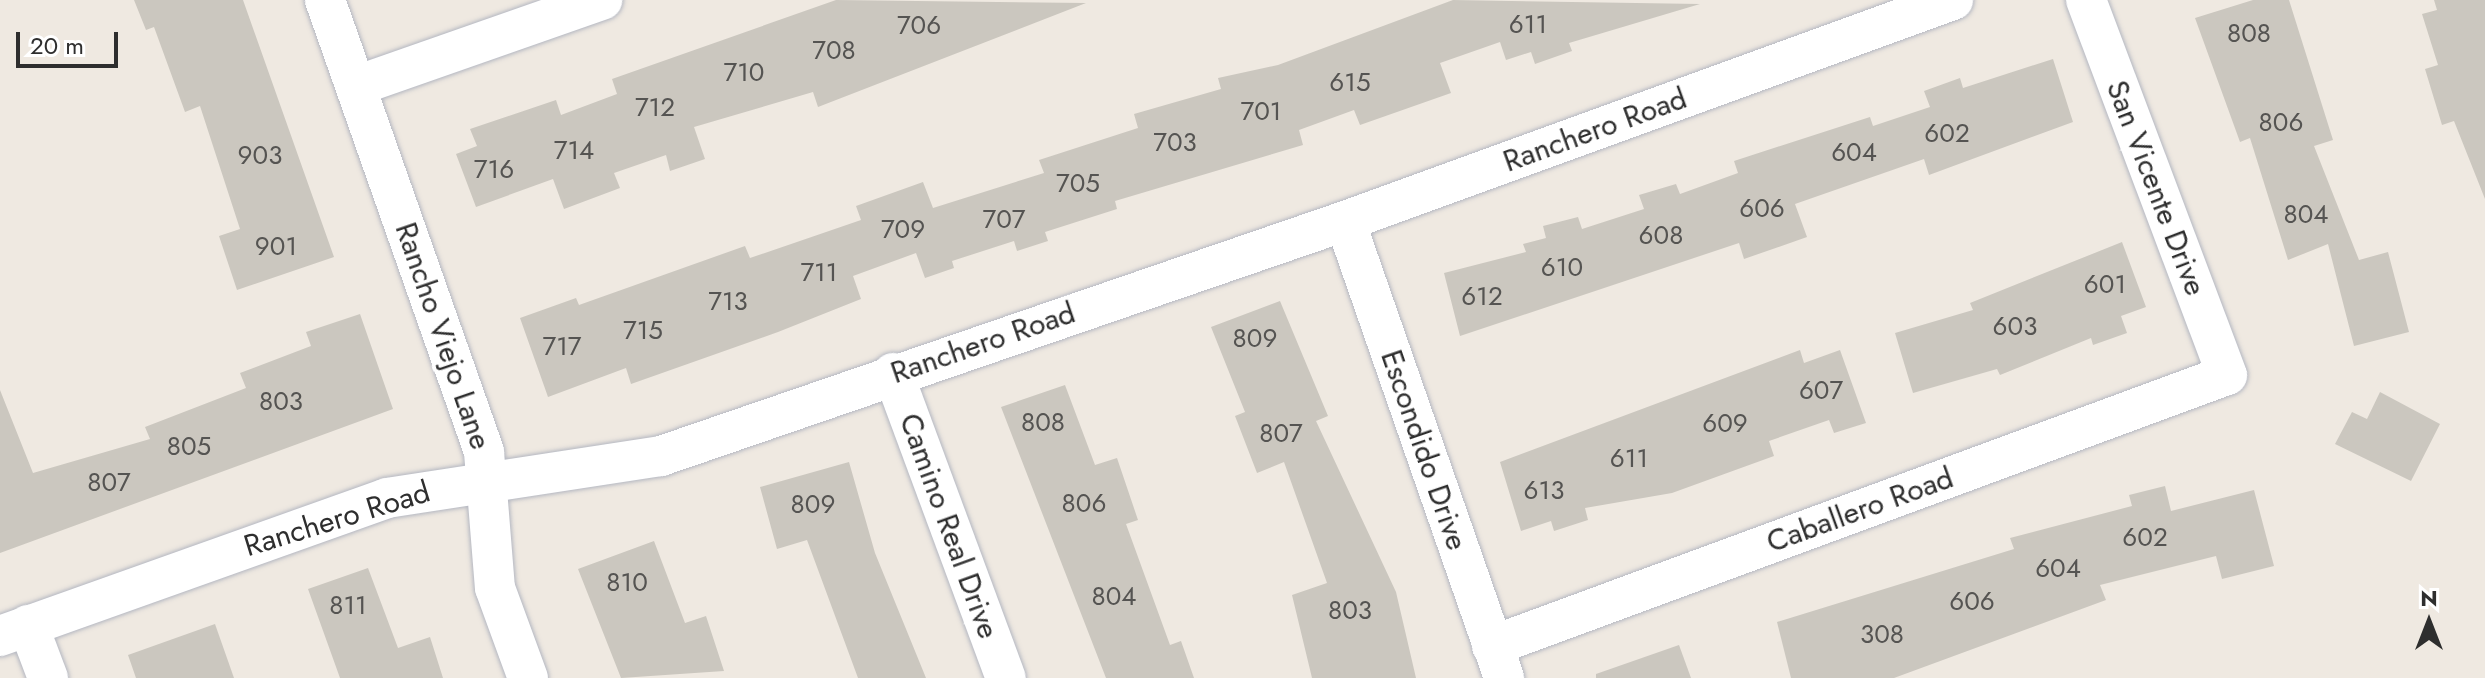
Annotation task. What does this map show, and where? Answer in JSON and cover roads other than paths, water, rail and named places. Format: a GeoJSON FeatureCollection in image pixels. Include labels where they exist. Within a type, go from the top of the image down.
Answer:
{"type":"FeatureCollection","features":[{"type":"Feature","properties":{"kind":"street","name":"Rancho Viejo Lane"},"geometry":{"type":"LineString","coordinates":[[325,0],[491,481],[495,588],[528,678]]}},
{"type":"Feature","properties":{"kind":"street"},"geometry":{"type":"LineString","coordinates":[[356,86],[602,0]]}},
{"type":"Feature","properties":{"kind":"street","name":"Ranchero Road"},"geometry":{"type":"LineString","coordinates":[[14,630],[353,508],[429,488],[640,462],[1345,221],[1953,0]]}},
{"type":"Feature","properties":{"kind":"street","name":"San Vicente Drive"},"geometry":{"type":"LineString","coordinates":[[2086,0],[2227,375]]}},
{"type":"Feature","properties":{"kind":"street","name":"Escondido Drive"},"geometry":{"type":"LineString","coordinates":[[1345,221],[1498,662]]}},
{"type":"Feature","properties":{"kind":"street","name":"Camino Real Drive"},"geometry":{"type":"LineString","coordinates":[[893,373],[1006,678]]}},
{"type":"Feature","properties":{"kind":"street","name":"Caballero Road"},"geometry":{"type":"LineString","coordinates":[[1498,662],[2227,375]]}},
{"type":"Feature","properties":{"kind":"street"},"geometry":{"type":"LineString","coordinates":[[14,630],[48,678]]}}]}
